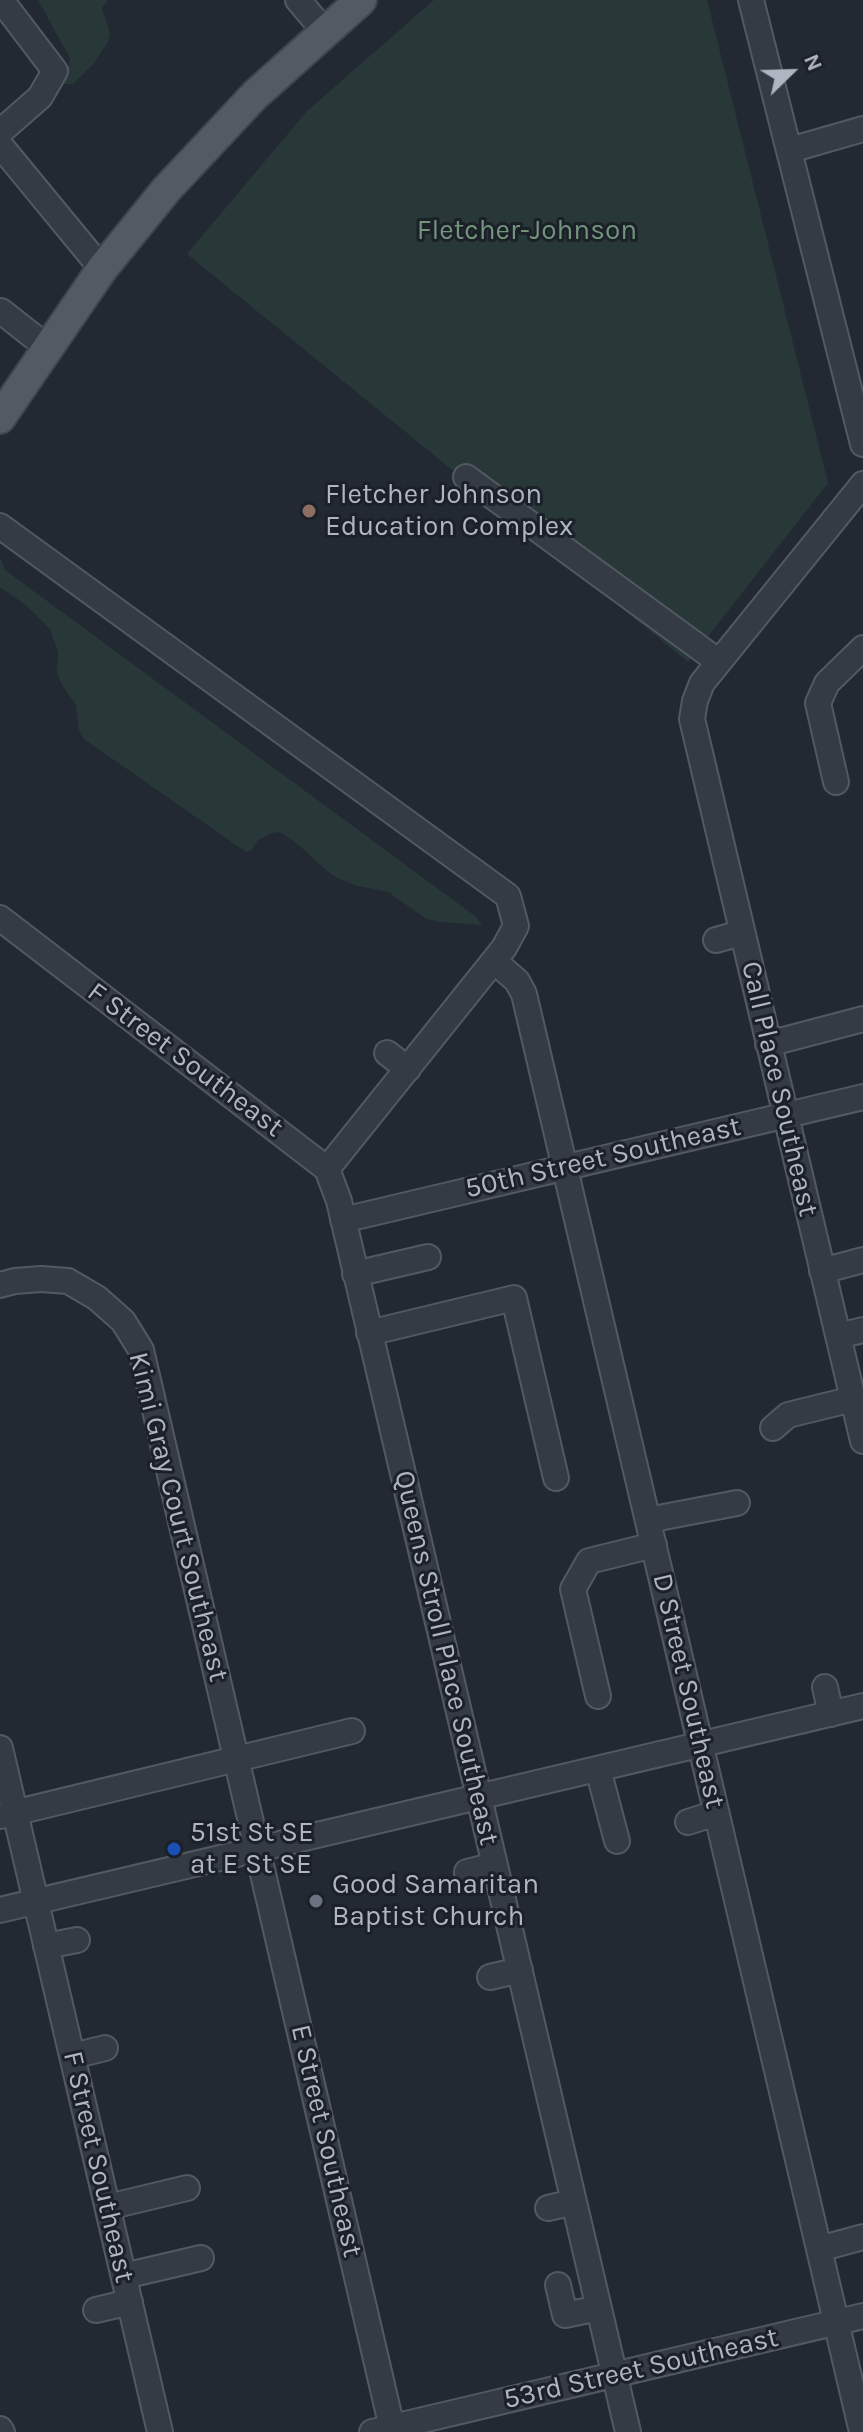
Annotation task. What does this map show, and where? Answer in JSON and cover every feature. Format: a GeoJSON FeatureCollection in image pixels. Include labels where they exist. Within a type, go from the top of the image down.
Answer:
{"type":"FeatureCollection","features":[{"type":"Feature","properties":{"kind":"main road"},"geometry":{"type":"LineString","coordinates":[[0,418],[102,269],[147,212],[214,137],[361,0]]}},
{"type":"Feature","properties":{"kind":"street"},"geometry":{"type":"LineString","coordinates":[[0,132],[40,97],[55,71],[1,0]]}},
{"type":"Feature","properties":{"kind":"street"},"geometry":{"type":"LineString","coordinates":[[298,0],[325,32]]}},
{"type":"Feature","properties":{"kind":"street"},"geometry":{"type":"LineString","coordinates":[[751,0],[863,444]]}},
{"type":"Feature","properties":{"kind":"street"},"geometry":{"type":"LineString","coordinates":[[790,150],[863,129]]}},
{"type":"Feature","properties":{"kind":"street"},"geometry":{"type":"LineString","coordinates":[[0,145],[102,269]]}},
{"type":"Feature","properties":{"kind":"street"},"geometry":{"type":"LineString","coordinates":[[1,311],[48,348]]}},
{"type":"Feature","properties":{"kind":"street"},"geometry":{"type":"LineString","coordinates":[[466,477],[719,662]]}},
{"type":"Feature","properties":{"kind":"street","name":"Call Place Southeast"},"geometry":{"type":"LineString","coordinates":[[863,484],[702,683],[692,719],[863,1441]]}},
{"type":"Feature","properties":{"kind":"street"},"geometry":{"type":"LineString","coordinates":[[0,526],[508,896],[514,909],[516,926],[494,961],[327,1169],[343,1220]]}},
{"type":"Feature","properties":{"kind":"street"},"geometry":{"type":"LineString","coordinates":[[836,782],[818,703],[827,683],[863,648]]}},
{"type":"Feature","properties":{"kind":"street","name":"F Street Southeast"},"geometry":{"type":"LineString","coordinates":[[0,918],[327,1169]]}},
{"type":"Feature","properties":{"kind":"street"},"geometry":{"type":"LineString","coordinates":[[716,940],[741,933]]}},
{"type":"Feature","properties":{"kind":"street","name":"D Street Southeast"},"geometry":{"type":"LineString","coordinates":[[494,961],[517,981],[524,994],[862,2432]]}},
{"type":"Feature","properties":{"kind":"street"},"geometry":{"type":"LineString","coordinates":[[768,1044],[863,1019]]}},
{"type":"Feature","properties":{"kind":"street"},"geometry":{"type":"LineString","coordinates":[[387,1053],[408,1069]]}},
{"type":"Feature","properties":{"kind":"street","name":"50th Street Southeast"},"geometry":{"type":"LineString","coordinates":[[343,1220],[863,1097]]}},
{"type":"Feature","properties":{"kind":"street","name":"Queens Stroll Place Southeast"},"geometry":{"type":"LineString","coordinates":[[343,1220],[628,2432]]}},
{"type":"Feature","properties":{"kind":"street"},"geometry":{"type":"LineString","coordinates":[[355,1274],[428,1257]]}},
{"type":"Feature","properties":{"kind":"street"},"geometry":{"type":"LineString","coordinates":[[822,1271],[863,1260]]}},
{"type":"Feature","properties":{"kind":"street","name":"Kimi Gray Court Southeast"},"geometry":{"type":"LineString","coordinates":[[0,1285],[41,1279],[68,1281],[97,1298],[123,1321],[141,1350],[258,1850]]}},
{"type":"Feature","properties":{"kind":"street"},"geometry":{"type":"LineString","coordinates":[[369,1333],[514,1298],[556,1478]]}},
{"type":"Feature","properties":{"kind":"street"},"geometry":{"type":"LineString","coordinates":[[838,1336],[863,1330]]}},
{"type":"Feature","properties":{"kind":"street"},"geometry":{"type":"LineString","coordinates":[[773,1428],[788,1415],[853,1399]]}},
{"type":"Feature","properties":{"kind":"street"},"geometry":{"type":"LineString","coordinates":[[648,1520],[737,1503]]}},
{"type":"Feature","properties":{"kind":"street"},"geometry":{"type":"LineString","coordinates":[[598,1696],[573,1589],[589,1561],[654,1545]]}},
{"type":"Feature","properties":{"kind":"street"},"geometry":{"type":"LineString","coordinates":[[825,1687],[831,1714]]}},
{"type":"Feature","properties":{"kind":"street"},"geometry":{"type":"LineString","coordinates":[[0,1910],[863,1706]]}},
{"type":"Feature","properties":{"kind":"street"},"geometry":{"type":"LineString","coordinates":[[8,1815],[352,1731]]}},
{"type":"Feature","properties":{"kind":"street"},"geometry":{"type":"LineString","coordinates":[[0,1748],[8,1815],[36,1902]]}},
{"type":"Feature","properties":{"kind":"street"},"geometry":{"type":"LineString","coordinates":[[598,1769],[617,1841]]}},
{"type":"Feature","properties":{"kind":"street"},"geometry":{"type":"LineString","coordinates":[[688,1822],[716,1813]]}},
{"type":"Feature","properties":{"kind":"street","name":"E Street Southeast"},"geometry":{"type":"LineString","coordinates":[[258,1850],[386,2430]]}},
{"type":"Feature","properties":{"kind":"street"},"geometry":{"type":"LineString","coordinates":[[467,1872],[495,1865]]}},
{"type":"Feature","properties":{"kind":"street","name":"F Street Southeast"},"geometry":{"type":"LineString","coordinates":[[36,1902],[160,2432]]}},
{"type":"Feature","properties":{"kind":"street"},"geometry":{"type":"LineString","coordinates":[[46,1946],[77,1940]]}},
{"type":"Feature","properties":{"kind":"street"},"geometry":{"type":"LineString","coordinates":[[490,1977],[520,1970]]}},
{"type":"Feature","properties":{"kind":"street"},"geometry":{"type":"LineString","coordinates":[[73,2056],[105,2048]]}},
{"type":"Feature","properties":{"kind":"street"},"geometry":{"type":"LineString","coordinates":[[108,2207],[187,2188]]}},
{"type":"Feature","properties":{"kind":"street"},"geometry":{"type":"LineString","coordinates":[[548,2208],[574,2202]]}},
{"type":"Feature","properties":{"kind":"street"},"geometry":{"type":"LineString","coordinates":[[819,2249],[863,2237]]}},
{"type":"Feature","properties":{"kind":"street"},"geometry":{"type":"LineString","coordinates":[[124,2276],[201,2258]]}},
{"type":"Feature","properties":{"kind":"street"},"geometry":{"type":"LineString","coordinates":[[558,2285],[565,2315],[599,2308]]}},
{"type":"Feature","properties":{"kind":"street"},"geometry":{"type":"LineString","coordinates":[[96,2310],[130,2302]]}},
{"type":"Feature","properties":{"kind":"street","name":"53rd Street Southeast"},"geometry":{"type":"LineString","coordinates":[[386,2430],[863,2316]]}},
{"type":"Feature","properties":{"kind":"green space"},"geometry":{"type":"Polygon","coordinates":[[[38,0],[108,0],[102,8],[110,33],[108,42],[94,63],[73,84],[62,84],[60,80],[69,67],[70,58],[38,0]]]}},
{"type":"Feature","properties":{"kind":"green space","name":"Fletcher-Johnson"},"geometry":{"type":"Polygon","coordinates":[[[434,0],[707,0],[828,483],[688,662],[187,254],[307,111],[434,0]]]}},
{"type":"Feature","properties":{"kind":"green space"},"geometry":{"type":"Polygon","coordinates":[[[0,557],[5,570],[475,916],[482,925],[425,918],[388,892],[354,885],[332,875],[280,832],[258,840],[252,850],[246,852],[84,739],[79,730],[76,705],[57,673],[58,652],[50,629],[26,605],[0,587],[0,557]]]}},
{"type":"Feature","properties":{"kind":"place","name":"Fletcher Johnson Education Complex"},"geometry":{"type":"Point","coordinates":[309,511]}},
{"type":"Feature","properties":{"kind":"place","name":"51st St SE at E St SE"},"geometry":{"type":"Point","coordinates":[174,1849]}},
{"type":"Feature","properties":{"kind":"place","name":"Good Samaritan Baptist Church"},"geometry":{"type":"Point","coordinates":[316,1901]}}]}
